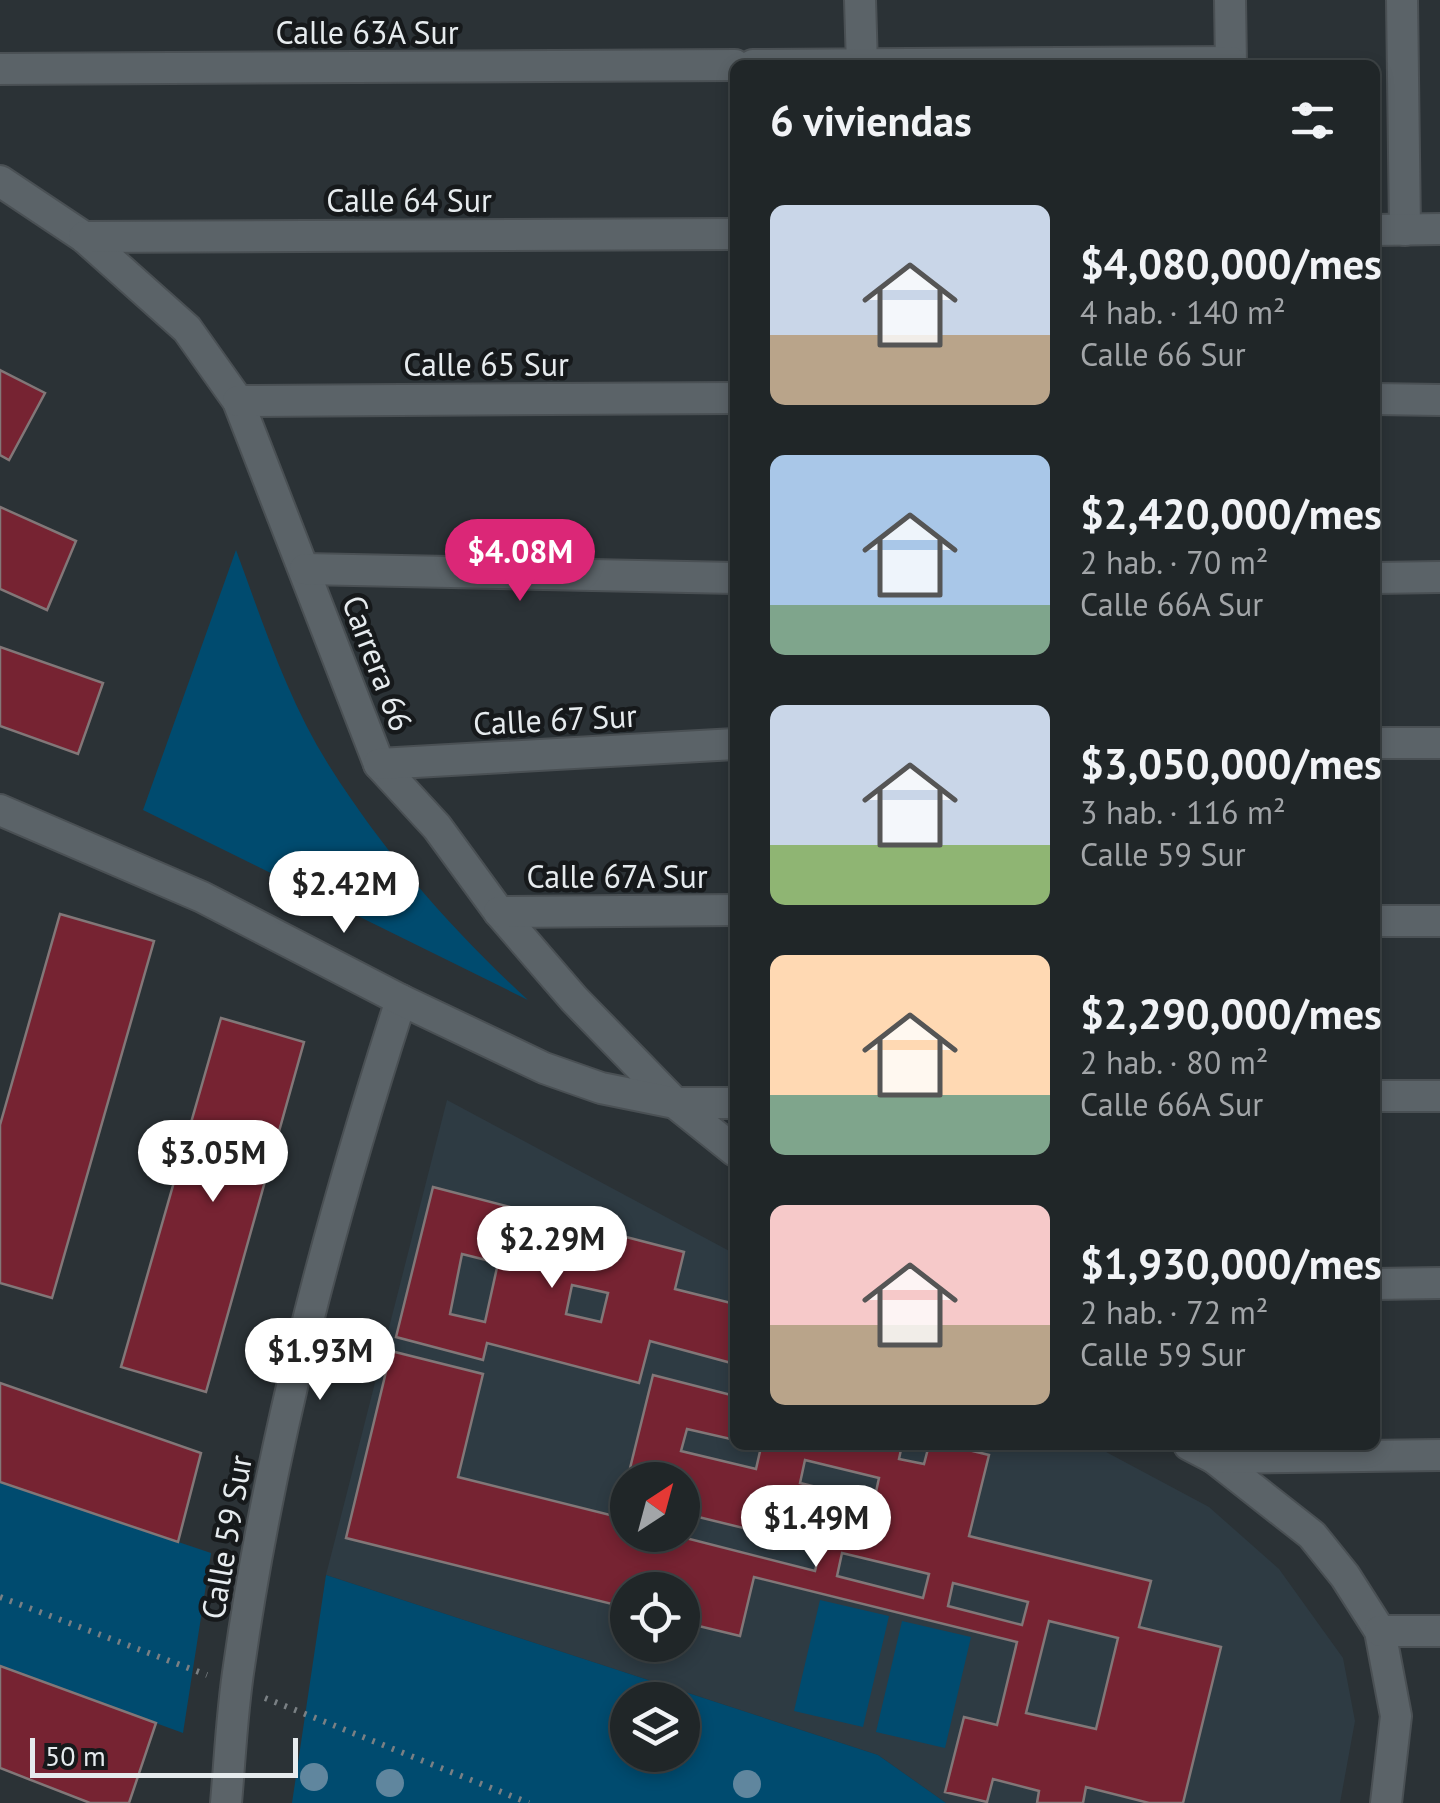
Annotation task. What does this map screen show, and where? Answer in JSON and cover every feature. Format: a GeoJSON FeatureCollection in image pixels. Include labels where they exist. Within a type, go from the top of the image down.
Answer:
{"type":"FeatureCollection","features":[{"type":"Feature","properties":{"kind":"street"},"geometry":{"type":"LineString","coordinates":[[860,0],[862,60]]}},
{"type":"Feature","properties":{"kind":"street"},"geometry":{"type":"LineString","coordinates":[[1230,0],[1231,60]]}},
{"type":"Feature","properties":{"kind":"street"},"geometry":{"type":"LineString","coordinates":[[1402,0],[1390,230],[1440,230]]}},
{"type":"Feature","properties":{"kind":"street","name":"Calle 63A Sur"},"geometry":{"type":"LineString","coordinates":[[0,69],[730,65]]}},
{"type":"Feature","properties":{"kind":"street","name":"Carrera 66"},"geometry":{"type":"LineString","coordinates":[[0,181],[84,237],[187,329],[238,401],[379,764],[437,827],[499,912],[574,999],[674,1103],[730,1147]]}},
{"type":"Feature","properties":{"kind":"street","name":"Calle 64 Sur"},"geometry":{"type":"LineString","coordinates":[[84,237],[730,234]]}},
{"type":"Feature","properties":{"kind":"street","name":"Calle 65 Sur"},"geometry":{"type":"LineString","coordinates":[[238,401],[730,398]]}},
{"type":"Feature","properties":{"kind":"street"},"geometry":{"type":"LineString","coordinates":[[1380,399],[1440,400]]}},
{"type":"Feature","properties":{"kind":"street"},"geometry":{"type":"LineString","coordinates":[[306,570],[730,578]]}},
{"type":"Feature","properties":{"kind":"street"},"geometry":{"type":"LineString","coordinates":[[1380,578],[1440,577]]}},
{"type":"Feature","properties":{"kind":"street"},"geometry":{"type":"LineString","coordinates":[[1380,743],[1440,743]]}},
{"type":"Feature","properties":{"kind":"street","name":"Calle 67 Sur"},"geometry":{"type":"LineString","coordinates":[[379,764],[730,744]]}},
{"type":"Feature","properties":{"kind":"street"},"geometry":{"type":"LineString","coordinates":[[0,810],[186,890],[401,1000],[573,1079],[674,1103],[730,1102]]}},
{"type":"Feature","properties":{"kind":"street","name":"Calle 67A Sur"},"geometry":{"type":"LineString","coordinates":[[499,912],[730,910]]}},
{"type":"Feature","properties":{"kind":"street"},"geometry":{"type":"LineString","coordinates":[[1380,922],[1440,921]]}},
{"type":"Feature","properties":{"kind":"street","name":"Calle 59 Sur"},"geometry":{"type":"LineString","coordinates":[[226,1803],[236,1687],[260,1539],[311,1310],[401,1000]]}},
{"type":"Feature","properties":{"kind":"street"},"geometry":{"type":"LineString","coordinates":[[1380,1096],[1440,1096]]}},
{"type":"Feature","properties":{"kind":"street"},"geometry":{"type":"LineString","coordinates":[[1380,1284],[1440,1283]]}},
{"type":"Feature","properties":{"kind":"street"},"geometry":{"type":"LineString","coordinates":[[1202,1451],[1440,1456]]}},
{"type":"Feature","properties":{"kind":"street"},"geometry":{"type":"LineString","coordinates":[[1202,1451],[1312,1535],[1345,1576],[1380,1631],[1396,1716],[1386,1803]]}},
{"type":"Feature","properties":{"kind":"street"},"geometry":{"type":"LineString","coordinates":[[1380,1631],[1440,1631]]}},
{"type":"Feature","properties":{"kind":"path"},"geometry":{"type":"LineString","coordinates":[[0,1597],[528,1803]]}},
{"type":"Feature","properties":{"kind":"shaded area"},"geometry":{"type":"Polygon","coordinates":[[[236,550],[289,689],[330,767],[422,890],[528,1000],[143,810],[236,550]]]}},
{"type":"Feature","properties":{"kind":"shaded area"},"geometry":{"type":"Polygon","coordinates":[[[447,1100],[730,1251],[730,1450],[1102,1450],[1209,1507],[1279,1569],[1343,1658],[1355,1721],[1340,1803],[946,1803],[878,1755],[700,1697],[700,1682],[654,1682],[326,1575],[447,1100]]]}},
{"type":"Feature","properties":{"kind":"shaded area"},"geometry":{"type":"Polygon","coordinates":[[[0,1482],[211,1553],[183,1733],[0,1666],[0,1482]]]}},
{"type":"Feature","properties":{"kind":"shaded area"},"geometry":{"type":"Polygon","coordinates":[[[326,1575],[654,1682],[610,1682],[610,1772],[700,1772],[700,1697],[878,1755],[946,1803],[292,1803],[326,1575]]]}},
{"type":"Feature","properties":{"kind":"shaded area"},"geometry":{"type":"Polygon","coordinates":[[[820,1600],[889,1616],[863,1727],[794,1711],[820,1600]]]}},
{"type":"Feature","properties":{"kind":"shaded area"},"geometry":{"type":"Polygon","coordinates":[[[902,1621],[971,1637],[945,1748],[876,1732],[902,1621]]]}},
{"type":"Feature","properties":{"kind":"building"},"geometry":{"type":"Polygon","coordinates":[[[0,370],[45,393],[9,460],[0,455],[0,370]]]}},
{"type":"Feature","properties":{"kind":"building"},"geometry":{"type":"Polygon","coordinates":[[[0,507],[76,541],[47,610],[0,589],[0,507]]]}},
{"type":"Feature","properties":{"kind":"building"},"geometry":{"type":"Polygon","coordinates":[[[0,647],[103,683],[78,754],[0,726],[0,647]]]}},
{"type":"Feature","properties":{"kind":"building"},"geometry":{"type":"Polygon","coordinates":[[[60,914],[154,941],[52,1298],[0,1283],[0,1125],[60,914]]]}},
{"type":"Feature","properties":{"kind":"building"},"geometry":{"type":"Polygon","coordinates":[[[221,1018],[304,1042],[206,1392],[121,1367],[221,1018]]]}},
{"type":"Feature","properties":{"kind":"building"},"geometry":{"type":"Polygon","coordinates":[[[433,1187],[684,1252],[675,1289],[730,1303],[730,1363],[650,1341],[639,1383],[487,1343],[483,1360],[396,1337],[433,1187]],[[462,1254],[450,1314],[485,1322],[498,1263],[462,1254]],[[572,1285],[566,1314],[601,1322],[608,1293],[572,1285]]]}},
{"type":"Feature","properties":{"kind":"building"},"geometry":{"type":"Polygon","coordinates":[[[391,1351],[483,1374],[458,1477],[610,1515],[610,1552],[700,1552],[700,1542],[815,1571],[821,1547],[700,1517],[700,1462],[632,1462],[653,1375],[730,1395],[730,1439],[687,1429],[681,1451],[756,1469],[760,1450],[901,1450],[899,1459],[924,1464],[928,1450],[968,1450],[989,1455],[969,1536],[1151,1581],[1139,1627],[1221,1647],[1183,1803],[1149,1803],[1086,1787],[1083,1803],[1037,1803],[1039,1791],[993,1779],[987,1802],[945,1792],[964,1717],[997,1725],[1017,1642],[754,1577],[740,1636],[700,1626],[700,1572],[610,1572],[610,1604],[346,1538],[391,1351]],[[805,1460],[800,1483],[874,1501],[879,1478],[805,1460]],[[842,1553],[837,1576],[923,1598],[929,1574],[842,1553]],[[953,1583],[948,1606],[1022,1625],[1028,1602],[953,1583]],[[1049,1621],[1026,1713],[1096,1729],[1118,1638],[1049,1621]]]}},
{"type":"Feature","properties":{"kind":"building"},"geometry":{"type":"Polygon","coordinates":[[[0,1383],[201,1453],[178,1542],[0,1482],[0,1383]]]}},
{"type":"Feature","properties":{"kind":"building"},"geometry":{"type":"Polygon","coordinates":[[[0,1666],[156,1723],[129,1803],[90,1803],[0,1768],[0,1666]]]}}]}
